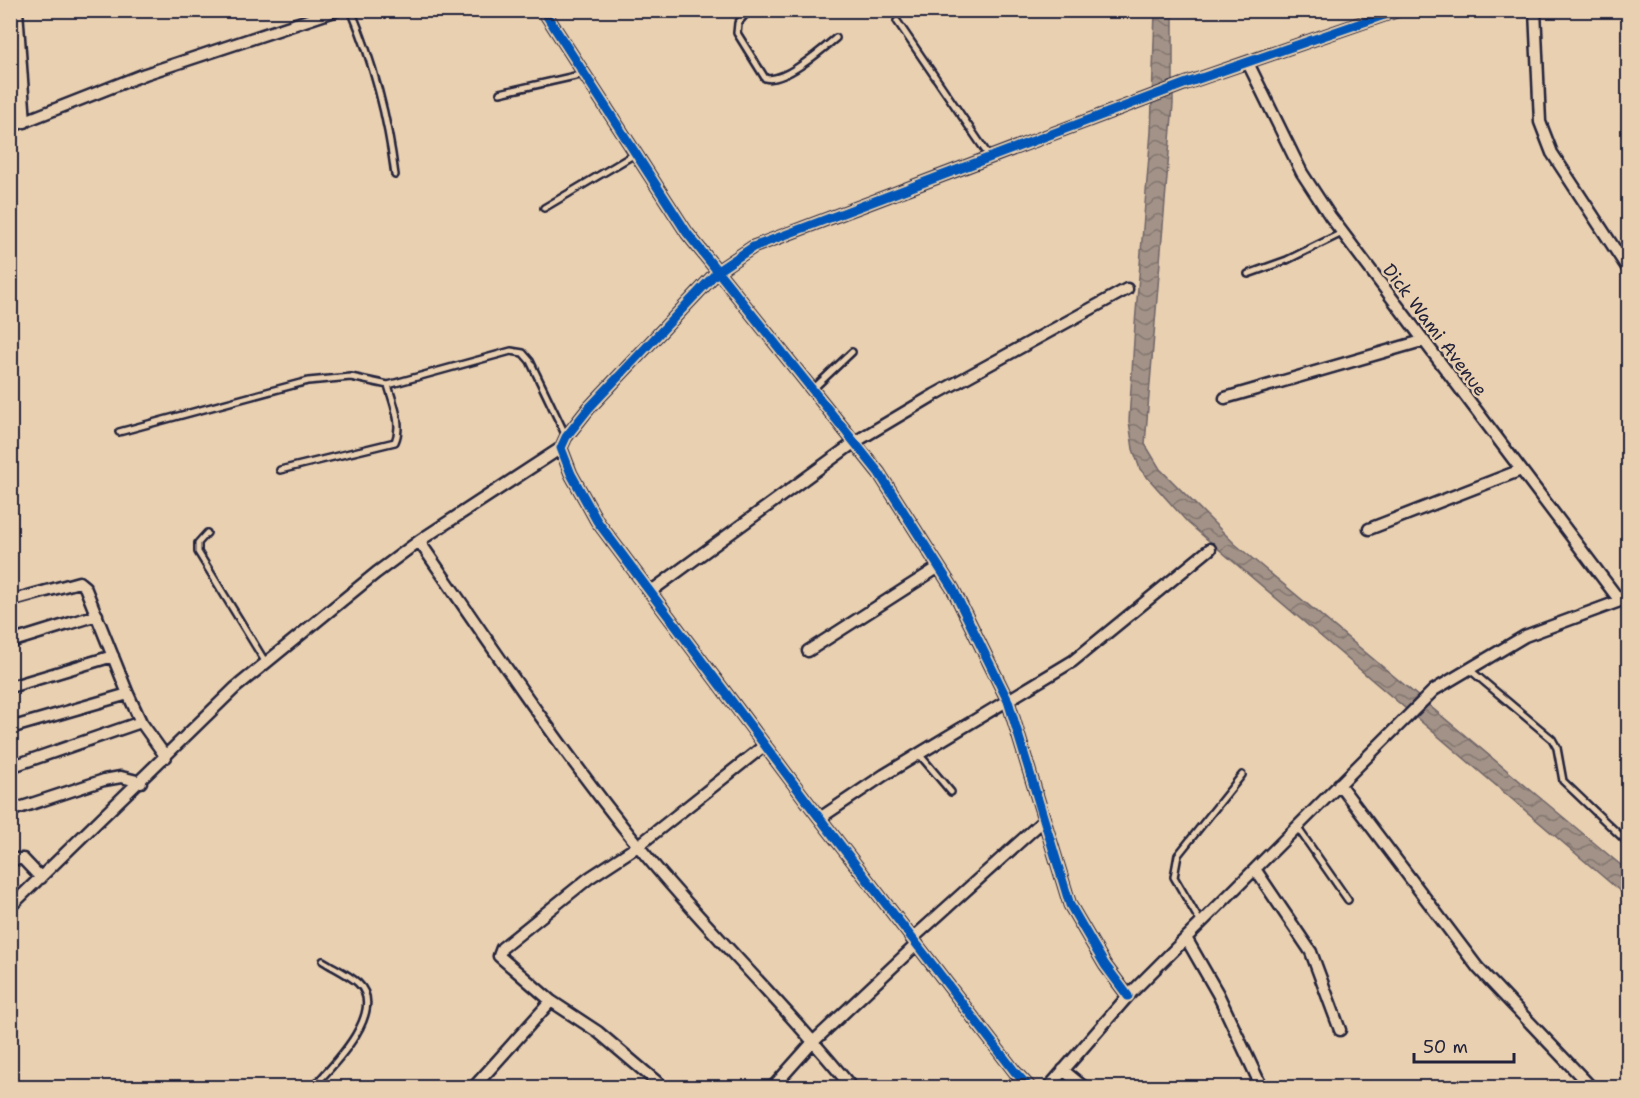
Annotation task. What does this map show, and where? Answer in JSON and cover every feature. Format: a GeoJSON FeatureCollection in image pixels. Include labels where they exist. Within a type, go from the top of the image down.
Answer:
{"type":"FeatureCollection","features":[{"type":"Feature","properties":{"kind":"street"},"geometry":{"type":"LineString","coordinates":[[17,10],[16,68],[25,122]]}},
{"type":"Feature","properties":{"kind":"street"},"geometry":{"type":"LineString","coordinates":[[10,127],[145,74],[338,10]]}},
{"type":"Feature","properties":{"kind":"street"},"geometry":{"type":"LineString","coordinates":[[543,10],[687,233],[719,270],[879,473],[953,589],[1008,701],[1046,819],[1070,905],[1105,964],[1128,996]]}},
{"type":"Feature","properties":{"kind":"street"},"geometry":{"type":"LineString","coordinates":[[10,907],[235,688],[376,573],[419,541],[561,448],[566,437],[590,408],[719,270],[753,247],[1184,84],[1399,10]]}},
{"type":"Feature","properties":{"kind":"street"},"geometry":{"type":"LineString","coordinates":[[1535,10],[1540,122],[1552,153],[1629,269]]}},
{"type":"Feature","properties":{"kind":"street","name":"Dick Wami Avenue"},"geometry":{"type":"LineString","coordinates":[[1248,63],[1302,173],[1342,233],[1521,470],[1624,600]]}},
{"type":"Feature","properties":{"kind":"street"},"geometry":{"type":"LineString","coordinates":[[650,592],[855,442],[934,395],[1127,289]]}},
{"type":"Feature","properties":{"kind":"street"},"geometry":{"type":"LineString","coordinates":[[1225,398],[1422,341]]}},
{"type":"Feature","properties":{"kind":"street"},"geometry":{"type":"LineString","coordinates":[[561,448],[571,474],[597,521],[820,818],[1015,1072],[1030,1088]]}},
{"type":"Feature","properties":{"kind":"street"},"geometry":{"type":"LineString","coordinates":[[1370,529],[1521,470]]}},
{"type":"Feature","properties":{"kind":"street"},"geometry":{"type":"LineString","coordinates":[[419,541],[524,692],[638,846],[852,1088]]}},
{"type":"Feature","properties":{"kind":"street"},"geometry":{"type":"LineString","coordinates":[[820,818],[919,754],[1073,661],[1210,549]]}},
{"type":"Feature","properties":{"kind":"street"},"geometry":{"type":"LineString","coordinates":[[808,651],[939,567]]}},
{"type":"Feature","properties":{"kind":"street"},"geometry":{"type":"LineString","coordinates":[[10,601],[79,582],[85,587],[141,722],[166,757]]}},
{"type":"Feature","properties":{"kind":"street"},"geometry":{"type":"LineString","coordinates":[[1048,1088],[1128,996],[1434,690],[1467,668],[1525,636],[1624,600]]}},
{"type":"Feature","properties":{"kind":"street"},"geometry":{"type":"LineString","coordinates":[[10,642],[97,615]]}},
{"type":"Feature","properties":{"kind":"street"},"geometry":{"type":"LineString","coordinates":[[10,687],[113,656]]}},
{"type":"Feature","properties":{"kind":"street"},"geometry":{"type":"LineString","coordinates":[[10,728],[128,694]]}},
{"type":"Feature","properties":{"kind":"street"},"geometry":{"type":"LineString","coordinates":[[10,767],[141,722]]}},
{"type":"Feature","properties":{"kind":"street"},"geometry":{"type":"LineString","coordinates":[[664,1088],[598,1032],[551,1001],[499,956],[502,948],[589,878],[638,846],[765,745]]}},
{"type":"Feature","properties":{"kind":"street"},"geometry":{"type":"LineString","coordinates":[[10,811],[104,780],[121,777],[141,782]]}},
{"type":"Feature","properties":{"kind":"street"},"geometry":{"type":"LineString","coordinates":[[1339,784],[1478,968],[1592,1088]]}},
{"type":"Feature","properties":{"kind":"street"},"geometry":{"type":"LineString","coordinates":[[772,1088],[813,1042],[915,941],[1046,819]]}},
{"type":"Feature","properties":{"kind":"street"},"geometry":{"type":"LineString","coordinates":[[10,859],[22,859],[41,878]]}},
{"type":"Feature","properties":{"kind":"street"},"geometry":{"type":"LineString","coordinates":[[1255,869],[1311,952],[1340,1030]]}},
{"type":"Feature","properties":{"kind":"street"},"geometry":{"type":"LineString","coordinates":[[1186,938],[1218,994],[1262,1088]]}},
{"type":"Feature","properties":{"kind":"street"},"geometry":{"type":"LineString","coordinates":[[473,1088],[551,1001]]}},
{"type":"Feature","properties":{"kind":"street"},"geometry":{"type":"LineString","coordinates":[[1063,1070],[1085,1088]]}},
{"type":"Feature","properties":{"kind":"lane"},"geometry":{"type":"LineString","coordinates":[[351,10],[372,64],[391,142],[395,175]]}},
{"type":"Feature","properties":{"kind":"lane"},"geometry":{"type":"LineString","coordinates":[[749,10],[738,23],[737,33],[765,78],[776,79],[810,60],[836,38]]}},
{"type":"Feature","properties":{"kind":"lane"},"geometry":{"type":"LineString","coordinates":[[897,21],[990,156]]}},
{"type":"Feature","properties":{"kind":"lane"},"geometry":{"type":"LineString","coordinates":[[500,93],[584,74]]}},
{"type":"Feature","properties":{"kind":"lane"},"geometry":{"type":"LineString","coordinates":[[544,208],[635,153]]}},
{"type":"Feature","properties":{"kind":"lane"},"geometry":{"type":"LineString","coordinates":[[1248,274],[1287,260],[1342,233]]}},
{"type":"Feature","properties":{"kind":"lane"},"geometry":{"type":"LineString","coordinates":[[119,432],[309,381],[351,376],[388,385],[511,351],[523,353],[530,361],[566,437]]}},
{"type":"Feature","properties":{"kind":"lane"},"geometry":{"type":"LineString","coordinates":[[813,389],[852,352]]}},
{"type":"Feature","properties":{"kind":"lane"},"geometry":{"type":"LineString","coordinates":[[280,470],[395,442],[398,436],[398,418],[388,385]]}},
{"type":"Feature","properties":{"kind":"lane"},"geometry":{"type":"LineString","coordinates":[[207,533],[198,543],[198,552],[266,663]]}},
{"type":"Feature","properties":{"kind":"lane"},"geometry":{"type":"LineString","coordinates":[[1467,668],[1552,739],[1557,748],[1563,781],[1629,843]]}},
{"type":"Feature","properties":{"kind":"lane"},"geometry":{"type":"LineString","coordinates":[[919,754],[951,792]]}},
{"type":"Feature","properties":{"kind":"lane"},"geometry":{"type":"LineString","coordinates":[[1201,923],[1174,877],[1178,855],[1242,776]]}},
{"type":"Feature","properties":{"kind":"lane"},"geometry":{"type":"LineString","coordinates":[[1297,826],[1348,900]]}},
{"type":"Feature","properties":{"kind":"lane"},"geometry":{"type":"LineString","coordinates":[[312,1088],[361,1026],[367,1013],[367,999],[359,984],[322,961]]}},
{"type":"Feature","properties":{"kind":"water"},"geometry":{"type":"Polygon","coordinates":[[[1155,11],[1173,11],[1173,104],[1145,444],[1160,469],[1235,544],[1628,871],[1628,898],[1188,523],[1140,469],[1133,449],[1129,421],[1151,132],[1155,11]]]}},
{"type":"Feature","properties":{"kind":"cycle path"},"geometry":{"type":"LineString","coordinates":[[543,10],[687,233],[879,473],[953,589],[1008,701],[1070,905],[1105,965],[1128,996]]}},
{"type":"Feature","properties":{"kind":"cycle path"},"geometry":{"type":"LineString","coordinates":[[1030,1088],[1015,1072],[805,799],[597,521],[571,474],[561,448],[566,437],[589,408],[719,270],[753,247],[1184,84],[1399,10]]}}]}
